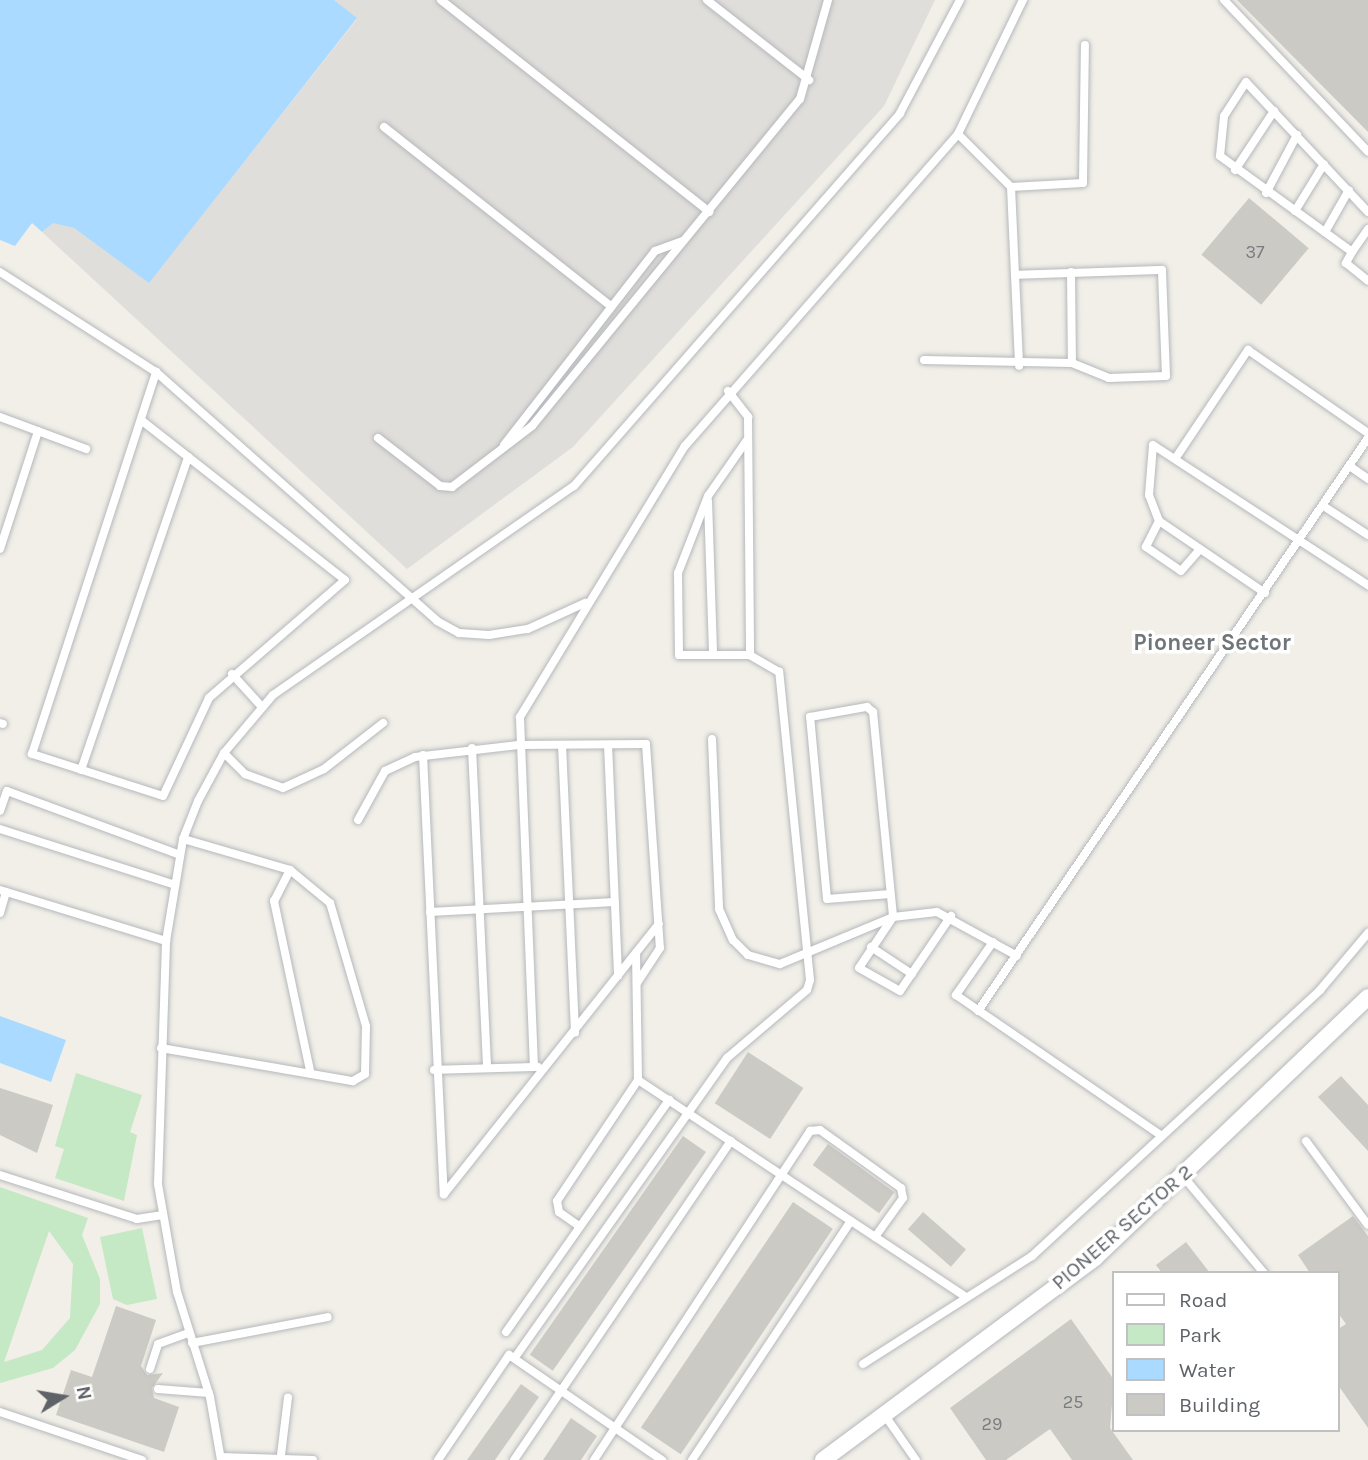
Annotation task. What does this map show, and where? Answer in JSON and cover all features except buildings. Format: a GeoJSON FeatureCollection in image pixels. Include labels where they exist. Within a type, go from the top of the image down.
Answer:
{"type":"FeatureCollection","features":[{"type":"Feature","properties":{"kind":"street","name":"PIONEER SECTOR 2"},"geometry":{"type":"LineString","coordinates":[[823,1460],[1096,1257],[1368,997]]}},
{"type":"Feature","properties":{"kind":"lane"},"geometry":{"type":"LineString","coordinates":[[441,0],[709,212]]}},
{"type":"Feature","properties":{"kind":"lane"},"geometry":{"type":"LineString","coordinates":[[707,0],[809,80]]}},
{"type":"Feature","properties":{"kind":"lane"},"geometry":{"type":"LineString","coordinates":[[378,438],[446,487],[532,426],[669,265],[682,241],[776,133],[809,80],[828,0]]}},
{"type":"Feature","properties":{"kind":"lane"},"geometry":{"type":"LineString","coordinates":[[313,1460],[281,1455],[221,1458],[209,1393],[188,1333],[163,1216],[161,1048],[166,941],[183,839],[225,753],[261,707],[574,486],[900,113],[960,0]]}},
{"type":"Feature","properties":{"kind":"lane"},"geometry":{"type":"LineString","coordinates":[[534,1067],[518,745],[520,717],[587,602],[685,446],[728,391],[958,134],[1023,0]]}},
{"type":"Feature","properties":{"kind":"lane"},"geometry":{"type":"LineString","coordinates":[[1224,0],[1368,152]]}},
{"type":"Feature","properties":{"kind":"lane"},"geometry":{"type":"LineString","coordinates":[[1011,187],[1083,183],[1085,45]]}},
{"type":"Feature","properties":{"kind":"lane"},"geometry":{"type":"LineString","coordinates":[[1352,252],[1266,193],[1220,156],[1224,116],[1246,82],[1368,212]]}},
{"type":"Feature","properties":{"kind":"lane"},"geometry":{"type":"LineString","coordinates":[[1235,170],[1274,111]]}},
{"type":"Feature","properties":{"kind":"lane"},"geometry":{"type":"LineString","coordinates":[[384,127],[611,306]]}},
{"type":"Feature","properties":{"kind":"lane"},"geometry":{"type":"LineString","coordinates":[[958,134],[1011,187],[1018,366]]}},
{"type":"Feature","properties":{"kind":"lane"},"geometry":{"type":"LineString","coordinates":[[1266,193],[1297,135]]}},
{"type":"Feature","properties":{"kind":"lane"},"geometry":{"type":"LineString","coordinates":[[1295,211],[1324,164]]}},
{"type":"Feature","properties":{"kind":"lane"},"geometry":{"type":"LineString","coordinates":[[1325,232],[1349,190]]}},
{"type":"Feature","properties":{"kind":"lane"},"geometry":{"type":"LineString","coordinates":[[1368,229],[1346,263],[1368,281]]}},
{"type":"Feature","properties":{"kind":"lane"},"geometry":{"type":"LineString","coordinates":[[500,450],[655,251],[682,241]]}},
{"type":"Feature","properties":{"kind":"lane"},"geometry":{"type":"LineString","coordinates":[[923,360],[1018,366],[1072,363],[1109,378],[1166,376],[1166,278],[1156,269],[1015,275]]}},
{"type":"Feature","properties":{"kind":"lane"},"geometry":{"type":"LineString","coordinates":[[0,272],[156,372],[410,601],[459,633],[475,635],[528,629],[587,602]]}},
{"type":"Feature","properties":{"kind":"lane"},"geometry":{"type":"LineString","coordinates":[[1071,272],[1072,363]]}},
{"type":"Feature","properties":{"kind":"lane"},"geometry":{"type":"LineString","coordinates":[[978,1011],[1265,593],[1304,541],[1367,440],[1248,350],[1177,456]]}},
{"type":"Feature","properties":{"kind":"lane"},"geometry":{"type":"LineString","coordinates":[[141,420],[345,580],[232,674],[209,698],[163,796],[32,754],[156,372]]}},
{"type":"Feature","properties":{"kind":"lane"},"geometry":{"type":"LineString","coordinates":[[728,391],[747,408],[750,655]]}},
{"type":"Feature","properties":{"kind":"lane"},"geometry":{"type":"LineString","coordinates":[[0,417],[86,449]]}},
{"type":"Feature","properties":{"kind":"lane"},"geometry":{"type":"LineString","coordinates":[[0,549],[38,431]]}},
{"type":"Feature","properties":{"kind":"lane"},"geometry":{"type":"LineString","coordinates":[[438,1460],[505,1358],[516,1356],[727,1058],[807,990],[809,957],[783,683],[774,667],[750,655],[678,655],[678,573],[708,496],[747,440]]}},
{"type":"Feature","properties":{"kind":"lane"},"geometry":{"type":"LineString","coordinates":[[1265,593],[1159,521],[1149,495],[1151,448],[1177,456],[1368,585]]}},
{"type":"Feature","properties":{"kind":"lane"},"geometry":{"type":"LineString","coordinates":[[81,770],[188,457]]}},
{"type":"Feature","properties":{"kind":"lane"},"geometry":{"type":"LineString","coordinates":[[1351,467],[1368,479]]}},
{"type":"Feature","properties":{"kind":"lane"},"geometry":{"type":"LineString","coordinates":[[708,496],[713,655]]}},
{"type":"Feature","properties":{"kind":"lane"},"geometry":{"type":"LineString","coordinates":[[1325,507],[1368,535]]}},
{"type":"Feature","properties":{"kind":"lane"},"geometry":{"type":"LineString","coordinates":[[1159,521],[1146,547],[1181,571],[1200,549]]}},
{"type":"Feature","properties":{"kind":"lane"},"geometry":{"type":"LineString","coordinates":[[232,674],[261,707]]}},
{"type":"Feature","properties":{"kind":"lane"},"geometry":{"type":"LineString","coordinates":[[890,894],[827,899],[810,717],[867,707],[873,712],[893,918],[859,968],[894,991],[912,974],[951,916]]}},
{"type":"Feature","properties":{"kind":"lane"},"geometry":{"type":"LineString","coordinates":[[225,753],[245,774],[283,788],[324,769],[383,723]]}},
{"type":"Feature","properties":{"kind":"lane"},"geometry":{"type":"LineString","coordinates":[[712,739],[722,919],[733,940],[763,962],[809,957],[893,918],[951,916],[1017,956]]}},
{"type":"Feature","properties":{"kind":"lane"},"geometry":{"type":"LineString","coordinates":[[608,744],[618,976]]}},
{"type":"Feature","properties":{"kind":"lane"},"geometry":{"type":"LineString","coordinates":[[358,820],[385,771],[423,755],[518,745],[608,744],[650,748],[659,954],[637,983]]}},
{"type":"Feature","properties":{"kind":"lane"},"geometry":{"type":"LineString","coordinates":[[562,745],[575,1032]]}},
{"type":"Feature","properties":{"kind":"lane"},"geometry":{"type":"LineString","coordinates":[[472,748],[487,1067]]}},
{"type":"Feature","properties":{"kind":"lane"},"geometry":{"type":"LineString","coordinates":[[423,755],[434,1070],[444,1194],[659,925]]}},
{"type":"Feature","properties":{"kind":"lane"},"geometry":{"type":"LineString","coordinates":[[0,811],[7,791],[180,855]]}},
{"type":"Feature","properties":{"kind":"lane"},"geometry":{"type":"LineString","coordinates":[[0,829],[176,885]]}},
{"type":"Feature","properties":{"kind":"lane"},"geometry":{"type":"LineString","coordinates":[[161,1048],[363,1079],[366,1026],[330,903],[290,870],[183,839]]}},
{"type":"Feature","properties":{"kind":"lane"},"geometry":{"type":"LineString","coordinates":[[290,870],[274,901],[310,1070]]}},
{"type":"Feature","properties":{"kind":"lane"},"geometry":{"type":"LineString","coordinates":[[0,913],[3,891],[166,941]]}},
{"type":"Feature","properties":{"kind":"lane"},"geometry":{"type":"LineString","coordinates":[[430,912],[615,902]]}},
{"type":"Feature","properties":{"kind":"lane"},"geometry":{"type":"LineString","coordinates":[[863,1364],[1032,1256],[1158,1134],[1320,990],[1368,933]]}},
{"type":"Feature","properties":{"kind":"lane"},"geometry":{"type":"LineString","coordinates":[[993,942],[956,995],[1158,1134]]}},
{"type":"Feature","properties":{"kind":"lane"},"geometry":{"type":"LineString","coordinates":[[871,947],[912,974]]}},
{"type":"Feature","properties":{"kind":"lane"},"geometry":{"type":"LineString","coordinates":[[579,1226],[559,1212],[557,1201],[638,1080],[636,953]]}},
{"type":"Feature","properties":{"kind":"lane"},"geometry":{"type":"LineString","coordinates":[[434,1070],[548,1066]]}},
{"type":"Feature","properties":{"kind":"lane"},"geometry":{"type":"LineString","coordinates":[[638,1080],[966,1297]]}},
{"type":"Feature","properties":{"kind":"lane"},"geometry":{"type":"LineString","coordinates":[[506,1332],[669,1100]]}},
{"type":"Feature","properties":{"kind":"lane"},"geometry":{"type":"LineString","coordinates":[[593,1460],[810,1131],[820,1130],[901,1188],[902,1198],[875,1237]]}},
{"type":"Feature","properties":{"kind":"lane"},"geometry":{"type":"LineString","coordinates":[[514,1460],[731,1141]]}},
{"type":"Feature","properties":{"kind":"lane"},"geometry":{"type":"LineString","coordinates":[[1307,1141],[1368,1225]]}},
{"type":"Feature","properties":{"kind":"lane"},"geometry":{"type":"LineString","coordinates":[[0,1175],[137,1220],[163,1216]]}},
{"type":"Feature","properties":{"kind":"lane"},"geometry":{"type":"LineString","coordinates":[[1182,1175],[1262,1271]]}},
{"type":"Feature","properties":{"kind":"lane"},"geometry":{"type":"LineString","coordinates":[[692,1460],[851,1221]]}},
{"type":"Feature","properties":{"kind":"lane"},"geometry":{"type":"LineString","coordinates":[[192,1343],[328,1317]]}},
{"type":"Feature","properties":{"kind":"lane"},"geometry":{"type":"LineString","coordinates":[[150,1369],[158,1344],[188,1333]]}},
{"type":"Feature","properties":{"kind":"lane"},"geometry":{"type":"LineString","coordinates":[[516,1356],[618,1425],[662,1460]]}},
{"type":"Feature","properties":{"kind":"lane"},"geometry":{"type":"LineString","coordinates":[[158,1389],[209,1393]]}},
{"type":"Feature","properties":{"kind":"lane"},"geometry":{"type":"LineString","coordinates":[[281,1455],[288,1398]]}},
{"type":"Feature","properties":{"kind":"lane"},"geometry":{"type":"LineString","coordinates":[[0,1412],[142,1460]]}},
{"type":"Feature","properties":{"kind":"lane"},"geometry":{"type":"LineString","coordinates":[[884,1414],[916,1460]]}},
{"type":"Feature","properties":{"kind":"shaded area"},"geometry":{"type":"Polygon","coordinates":[[[334,0],[935,0],[884,106],[573,447],[407,569],[42,232],[53,222],[74,228],[149,282],[357,19],[334,0]]]}},
{"type":"Feature","properties":{"kind":"green space"},"geometry":{"type":"Polygon","coordinates":[[[76,1073],[142,1095],[130,1132],[137,1135],[124,1201],[55,1178],[64,1149],[55,1146],[76,1073]]]}},
{"type":"Feature","properties":{"kind":"green space"},"geometry":{"type":"Polygon","coordinates":[[[0,1187],[88,1218],[82,1235],[100,1279],[100,1304],[75,1350],[53,1368],[0,1383],[0,1187]],[[49,1231],[4,1362],[42,1350],[70,1318],[73,1264],[49,1231]]]}},
{"type":"Feature","properties":{"kind":"green space"},"geometry":{"type":"Polygon","coordinates":[[[142,1228],[157,1299],[127,1305],[113,1299],[100,1237],[142,1228]]]}},
{"type":"Feature","properties":{"kind":"water"},"geometry":{"type":"Polygon","coordinates":[[[0,0],[334,0],[357,18],[149,283],[74,228],[53,223],[42,232],[32,223],[15,246],[0,240],[0,0]]]}},
{"type":"Feature","properties":{"kind":"water"},"geometry":{"type":"Polygon","coordinates":[[[0,1016],[66,1040],[51,1082],[0,1063],[0,1016]]]}},
{"type":"Feature","properties":{"kind":"district","name":"Pioneer Sector"},"geometry":{"type":"Point","coordinates":[1212,643]}}]}
